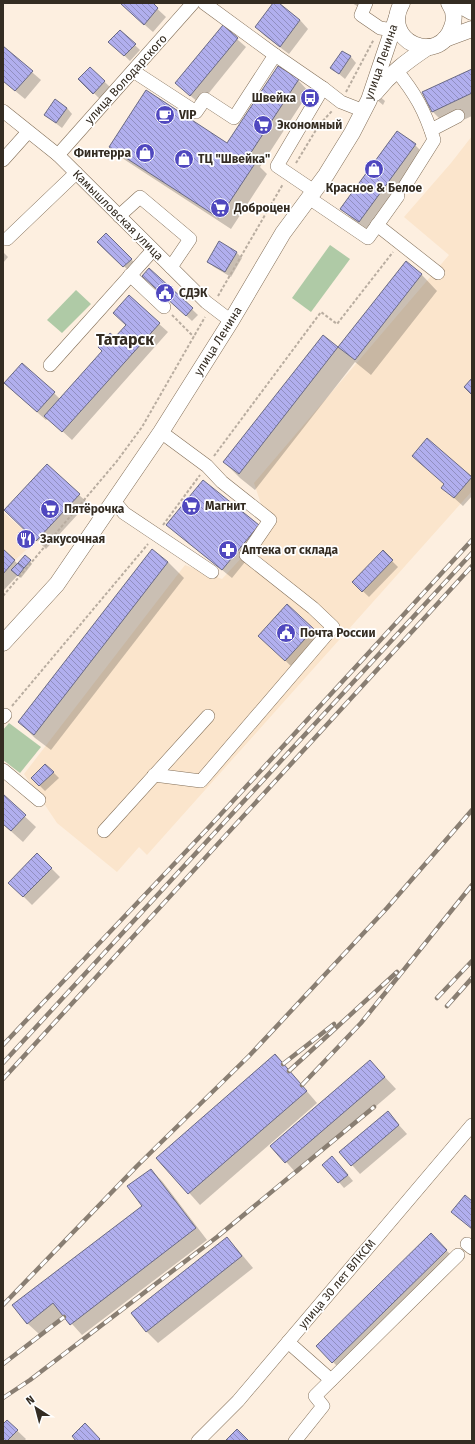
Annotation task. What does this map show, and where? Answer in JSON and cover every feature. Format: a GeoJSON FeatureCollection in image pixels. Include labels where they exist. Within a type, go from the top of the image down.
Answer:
{"type":"FeatureCollection","features":[{"type":"Feature","properties":{"kind":"main road"},"geometry":{"type":"LineString","coordinates":[[445,39],[450,32],[453,23],[454,14],[449,3]]}},
{"type":"Feature","properties":{"kind":"main road"},"geometry":{"type":"LineString","coordinates":[[456,3],[472,12]]}},
{"type":"Feature","properties":{"kind":"main road","name":"улица Ленина"},"geometry":{"type":"LineString","coordinates":[[397,17],[398,27],[402,36],[409,42],[418,46],[428,47]]}},
{"type":"Feature","properties":{"kind":"main road","name":"улица Ленина"},"geometry":{"type":"LineString","coordinates":[[3,643],[57,584],[161,432],[231,321],[283,234],[326,175],[352,133],[366,105],[397,17]]}},
{"type":"Feature","properties":{"kind":"main road"},"geometry":{"type":"LineString","coordinates":[[366,105],[389,76],[408,60],[428,47],[437,45],[445,39],[472,29]]}},
{"type":"Feature","properties":{"kind":"street","name":"улица Володарского"},"geometry":{"type":"LineString","coordinates":[[58,155],[193,3]]}},
{"type":"Feature","properties":{"kind":"street"},"geometry":{"type":"LineString","coordinates":[[204,3],[341,102],[366,105]]}},
{"type":"Feature","properties":{"kind":"street"},"geometry":{"type":"LineString","coordinates":[[366,3],[361,15],[380,28],[397,17]]}},
{"type":"Feature","properties":{"kind":"street"},"geometry":{"type":"LineString","coordinates":[[133,71],[196,112],[206,99],[234,118],[275,55]]}},
{"type":"Feature","properties":{"kind":"street"},"geometry":{"type":"LineString","coordinates":[[323,88],[277,166],[368,238],[402,191],[434,140],[426,116],[411,89],[396,70]]}},
{"type":"Feature","properties":{"kind":"street","name":"Камышловская улица"},"geometry":{"type":"LineString","coordinates":[[3,111],[58,155],[206,302],[231,321]]}},
{"type":"Feature","properties":{"kind":"street"},"geometry":{"type":"LineString","coordinates":[[431,130],[458,116]]}},
{"type":"Feature","properties":{"kind":"street"},"geometry":{"type":"LineString","coordinates":[[3,160],[28,132]]}},
{"type":"Feature","properties":{"kind":"street"},"geometry":{"type":"LineString","coordinates":[[7,239],[76,173]]}},
{"type":"Feature","properties":{"kind":"street"},"geometry":{"type":"LineString","coordinates":[[119,216],[140,197],[190,239],[171,267]]}},
{"type":"Feature","properties":{"kind":"street"},"geometry":{"type":"LineString","coordinates":[[377,225],[438,273]]}},
{"type":"Feature","properties":{"kind":"street"},"geometry":{"type":"LineString","coordinates":[[50,365],[153,250]]}},
{"type":"Feature","properties":{"kind":"street"},"geometry":{"type":"LineString","coordinates":[[130,275],[164,307]]}},
{"type":"Feature","properties":{"kind":"street"},"geometry":{"type":"LineString","coordinates":[[154,775],[201,781],[333,627],[313,608],[246,555],[270,520],[222,482],[207,466],[161,432]]}},
{"type":"Feature","properties":{"kind":"street"},"geometry":{"type":"LineString","coordinates":[[114,501],[124,513],[212,572]]}},
{"type":"Feature","properties":{"kind":"street"},"geometry":{"type":"LineString","coordinates":[[104,831],[208,716]]}},
{"type":"Feature","properties":{"kind":"street"},"geometry":{"type":"LineString","coordinates":[[3,770],[39,800]]}},
{"type":"Feature","properties":{"kind":"street","name":"улица 30 лет ВЛКСМ"},"geometry":{"type":"LineString","coordinates":[[198,1441],[238,1401],[472,1125]]}},
{"type":"Feature","properties":{"kind":"street"},"geometry":{"type":"LineString","coordinates":[[295,1441],[323,1406],[316,1396],[458,1255]]}},
{"type":"Feature","properties":{"kind":"street"},"geometry":{"type":"LineString","coordinates":[[288,1342],[331,1380]]}},
{"type":"Feature","properties":{"kind":"path"},"geometry":{"type":"LineString","coordinates":[[164,307],[194,337]]}},
{"type":"Feature","properties":{"kind":"shaded area"},"geometry":{"type":"Polygon","coordinates":[[[472,136],[472,491],[147,855],[139,847],[117,872],[57,823],[24,774],[185,565],[222,579],[269,528],[254,483],[449,255],[404,217],[451,163],[472,136]]]}},
{"type":"Feature","properties":{"kind":"shaded area"},"geometry":{"type":"Polygon","coordinates":[[[3,512],[36,541],[15,560],[3,550],[3,512]]]}},
{"type":"Feature","properties":{"kind":"green space"},"geometry":{"type":"Polygon","coordinates":[[[330,245],[350,259],[311,312],[292,298],[330,245]]]}},
{"type":"Feature","properties":{"kind":"green space"},"geometry":{"type":"Polygon","coordinates":[[[76,290],[91,304],[62,333],[47,320],[76,290]]]}},
{"type":"Feature","properties":{"kind":"green space"},"geometry":{"type":"Polygon","coordinates":[[[9,723],[41,747],[20,773],[3,760],[3,730],[9,723]]]}},
{"type":"Feature","properties":{"kind":"building"},"geometry":{"type":"Polygon","coordinates":[[[153,3],[158,8],[144,25],[121,4],[153,3]]]}},
{"type":"Feature","properties":{"kind":"building"},"geometry":{"type":"Polygon","coordinates":[[[273,3],[279,3],[300,20],[280,47],[255,27],[273,3]]]}},
{"type":"Feature","properties":{"kind":"building"},"geometry":{"type":"Polygon","coordinates":[[[223,25],[238,38],[190,96],[175,83],[223,25]]]}},
{"type":"Feature","properties":{"kind":"building"},"geometry":{"type":"Polygon","coordinates":[[[120,30],[136,44],[124,56],[108,42],[120,30]]]}},
{"type":"Feature","properties":{"kind":"building"},"geometry":{"type":"Polygon","coordinates":[[[3,46],[33,71],[15,91],[3,81],[3,46]]]}},
{"type":"Feature","properties":{"kind":"building"},"geometry":{"type":"Polygon","coordinates":[[[342,51],[351,56],[339,74],[330,68],[342,51]]]}},
{"type":"Feature","properties":{"kind":"building"},"geometry":{"type":"Polygon","coordinates":[[[278,66],[299,79],[248,157],[256,162],[219,218],[109,147],[146,90],[227,143],[278,66]]]}},
{"type":"Feature","properties":{"kind":"building"},"geometry":{"type":"Polygon","coordinates":[[[90,67],[105,81],[93,94],[78,79],[90,67]]]}},
{"type":"Feature","properties":{"kind":"building"},"geometry":{"type":"Polygon","coordinates":[[[472,69],[472,93],[432,112],[422,92],[472,69]]]}},
{"type":"Feature","properties":{"kind":"building"},"geometry":{"type":"Polygon","coordinates":[[[55,99],[67,108],[56,123],[44,115],[55,99]]]}},
{"type":"Feature","properties":{"kind":"building"},"geometry":{"type":"Polygon","coordinates":[[[397,131],[416,144],[359,222],[340,209],[397,131]]]}},
{"type":"Feature","properties":{"kind":"building"},"geometry":{"type":"Polygon","coordinates":[[[106,233],[132,259],[123,267],[97,242],[106,233]]]}},
{"type":"Feature","properties":{"kind":"building"},"geometry":{"type":"Polygon","coordinates":[[[219,241],[237,252],[225,272],[207,262],[219,241]]]}},
{"type":"Feature","properties":{"kind":"building"},"geometry":{"type":"Polygon","coordinates":[[[406,261],[422,274],[355,360],[338,347],[406,261]]]}},
{"type":"Feature","properties":{"kind":"building"},"geometry":{"type":"Polygon","coordinates":[[[149,268],[193,308],[186,316],[142,276],[149,268]]]}},
{"type":"Feature","properties":{"kind":"building"},"geometry":{"type":"Polygon","coordinates":[[[129,295],[160,323],[62,432],[44,416],[102,351],[98,347],[110,333],[115,337],[126,325],[113,313],[129,295]]]}},
{"type":"Feature","properties":{"kind":"building"},"geometry":{"type":"Polygon","coordinates":[[[323,335],[338,347],[239,474],[223,462],[323,335]]]}},
{"type":"Feature","properties":{"kind":"building"},"geometry":{"type":"Polygon","coordinates":[[[22,363],[55,392],[37,412],[4,383],[22,363]]]}},
{"type":"Feature","properties":{"kind":"building"},"geometry":{"type":"Polygon","coordinates":[[[472,378],[472,395],[464,387],[472,378]]]}},
{"type":"Feature","properties":{"kind":"building"},"geometry":{"type":"Polygon","coordinates":[[[427,438],[472,477],[454,498],[441,488],[444,484],[412,456],[427,438]]]}},
{"type":"Feature","properties":{"kind":"building"},"geometry":{"type":"Polygon","coordinates":[[[47,464],[80,494],[36,541],[4,510],[47,464]]]}},
{"type":"Feature","properties":{"kind":"building"},"geometry":{"type":"Polygon","coordinates":[[[203,480],[259,525],[222,570],[166,525],[203,480]]]}},
{"type":"Feature","properties":{"kind":"building"},"geometry":{"type":"Polygon","coordinates":[[[3,549],[15,560],[3,574],[3,549]]]}},
{"type":"Feature","properties":{"kind":"building"},"geometry":{"type":"Polygon","coordinates":[[[152,549],[168,562],[34,735],[18,722],[152,549]]]}},
{"type":"Feature","properties":{"kind":"building"},"geometry":{"type":"Polygon","coordinates":[[[383,550],[393,560],[362,592],[352,582],[383,550]]]}},
{"type":"Feature","properties":{"kind":"building"},"geometry":{"type":"Polygon","coordinates":[[[25,555],[31,560],[24,568],[18,563],[25,555]]]}},
{"type":"Feature","properties":{"kind":"building"},"geometry":{"type":"Polygon","coordinates":[[[18,563],[24,568],[18,576],[11,570],[18,563]]]}},
{"type":"Feature","properties":{"kind":"building"},"geometry":{"type":"Polygon","coordinates":[[[287,604],[314,629],[285,661],[258,636],[287,604]]]}},
{"type":"Feature","properties":{"kind":"building"},"geometry":{"type":"Polygon","coordinates":[[[45,764],[54,772],[39,786],[31,778],[45,764]]]}},
{"type":"Feature","properties":{"kind":"building"},"geometry":{"type":"Polygon","coordinates":[[[3,794],[26,815],[11,831],[3,824],[3,794]]]}},
{"type":"Feature","properties":{"kind":"building"},"geometry":{"type":"Polygon","coordinates":[[[37,853],[52,868],[23,897],[8,883],[37,853]]]}},
{"type":"Feature","properties":{"kind":"building"},"geometry":{"type":"Polygon","coordinates":[[[275,1054],[307,1091],[188,1194],[156,1158],[275,1054]]]}},
{"type":"Feature","properties":{"kind":"building"},"geometry":{"type":"Polygon","coordinates":[[[370,1060],[385,1077],[285,1163],[270,1146],[370,1060]]]}},
{"type":"Feature","properties":{"kind":"building"},"geometry":{"type":"Polygon","coordinates":[[[388,1111],[399,1125],[351,1166],[339,1152],[388,1111]]]}},
{"type":"Feature","properties":{"kind":"building"},"geometry":{"type":"Polygon","coordinates":[[[332,1156],[348,1175],[338,1183],[322,1165],[332,1156]]]}},
{"type":"Feature","properties":{"kind":"building"},"geometry":{"type":"Polygon","coordinates":[[[151,1169],[196,1228],[70,1325],[53,1303],[27,1324],[12,1305],[142,1206],[127,1186],[151,1169]]]}},
{"type":"Feature","properties":{"kind":"building"},"geometry":{"type":"Polygon","coordinates":[[[465,1195],[472,1201],[472,1229],[451,1212],[465,1195]]]}},
{"type":"Feature","properties":{"kind":"building"},"geometry":{"type":"Polygon","coordinates":[[[431,1233],[447,1250],[332,1363],[316,1346],[431,1233]]]}},
{"type":"Feature","properties":{"kind":"building"},"geometry":{"type":"Polygon","coordinates":[[[227,1237],[242,1256],[146,1332],[131,1313],[227,1237]]]}},
{"type":"Feature","properties":{"kind":"building"},"geometry":{"type":"Polygon","coordinates":[[[7,1420],[18,1430],[7,1441],[3,1441],[3,1424],[7,1420]]]}},
{"type":"Feature","properties":{"kind":"building"},"geometry":{"type":"Polygon","coordinates":[[[85,1423],[100,1439],[98,1441],[76,1441],[72,1436],[85,1423]]]}},
{"type":"Feature","properties":{"kind":"building"},"geometry":{"type":"Polygon","coordinates":[[[237,1429],[249,1441],[225,1441],[237,1429]]]}},
{"type":"Feature","properties":{"kind":"railway"},"geometry":{"type":"LineString","coordinates":[[3,1045],[210,826],[472,540]]}},
{"type":"Feature","properties":{"kind":"railway"},"geometry":{"type":"LineString","coordinates":[[3,1063],[472,553]]}},
{"type":"Feature","properties":{"kind":"railway"},"geometry":{"type":"LineString","coordinates":[[3,1079],[472,566]]}},
{"type":"Feature","properties":{"kind":"railway"},"geometry":{"type":"LineString","coordinates":[[3,1305],[137,1166],[249,1056],[387,908],[472,810]]}},
{"type":"Feature","properties":{"kind":"railway"},"geometry":{"type":"LineString","coordinates":[[302,1085],[361,1023],[472,885]]}},
{"type":"Feature","properties":{"kind":"railway"},"geometry":{"type":"LineString","coordinates":[[437,998],[472,961]]}},
{"type":"Feature","properties":{"kind":"railway"},"geometry":{"type":"LineString","coordinates":[[289,1071],[397,972]]}},
{"type":"Feature","properties":{"kind":"railway"},"geometry":{"type":"LineString","coordinates":[[447,1006],[472,978]]}},
{"type":"Feature","properties":{"kind":"railway"},"geometry":{"type":"LineString","coordinates":[[283,1064],[334,1024]]}},
{"type":"Feature","properties":{"kind":"railway"},"geometry":{"type":"LineString","coordinates":[[3,1398],[30,1380],[217,1237],[374,1107]]}},
{"type":"Feature","properties":{"kind":"railway"},"geometry":{"type":"LineString","coordinates":[[3,1364],[64,1317]]}},
{"type":"Feature","properties":{"kind":"place","name":"Швейка"},"geometry":{"type":"Point","coordinates":[310,98]}},
{"type":"Feature","properties":{"kind":"place","name":"VIP"},"geometry":{"type":"Point","coordinates":[165,115]}},
{"type":"Feature","properties":{"kind":"place","name":"Экономный"},"geometry":{"type":"Point","coordinates":[263,125]}},
{"type":"Feature","properties":{"kind":"place","name":"Финтерра"},"geometry":{"type":"Point","coordinates":[145,153]}},
{"type":"Feature","properties":{"kind":"place","name":"ТЦ \"Швейка\""},"geometry":{"type":"Point","coordinates":[184,159]}},
{"type":"Feature","properties":{"kind":"place","name":"Красное & Белое"},"geometry":{"type":"Point","coordinates":[374,169]}},
{"type":"Feature","properties":{"kind":"place","name":"Доброцен"},"geometry":{"type":"Point","coordinates":[220,208]}},
{"type":"Feature","properties":{"kind":"place","name":"СДЭК"},"geometry":{"type":"Point","coordinates":[165,293]}},
{"type":"Feature","properties":{"kind":"place","name":"Магнит"},"geometry":{"type":"Point","coordinates":[191,506]}},
{"type":"Feature","properties":{"kind":"place","name":"Пятёрочка"},"geometry":{"type":"Point","coordinates":[50,509]}},
{"type":"Feature","properties":{"kind":"place","name":"Закусочная"},"geometry":{"type":"Point","coordinates":[26,539]}},
{"type":"Feature","properties":{"kind":"place","name":"Аптека от склада"},"geometry":{"type":"Point","coordinates":[228,550]}},
{"type":"Feature","properties":{"kind":"place","name":"Почта России"},"geometry":{"type":"Point","coordinates":[286,633]}},
{"type":"Feature","properties":{"kind":"district","name":"Татарск"},"geometry":{"type":"Point","coordinates":[125,339]}}]}
